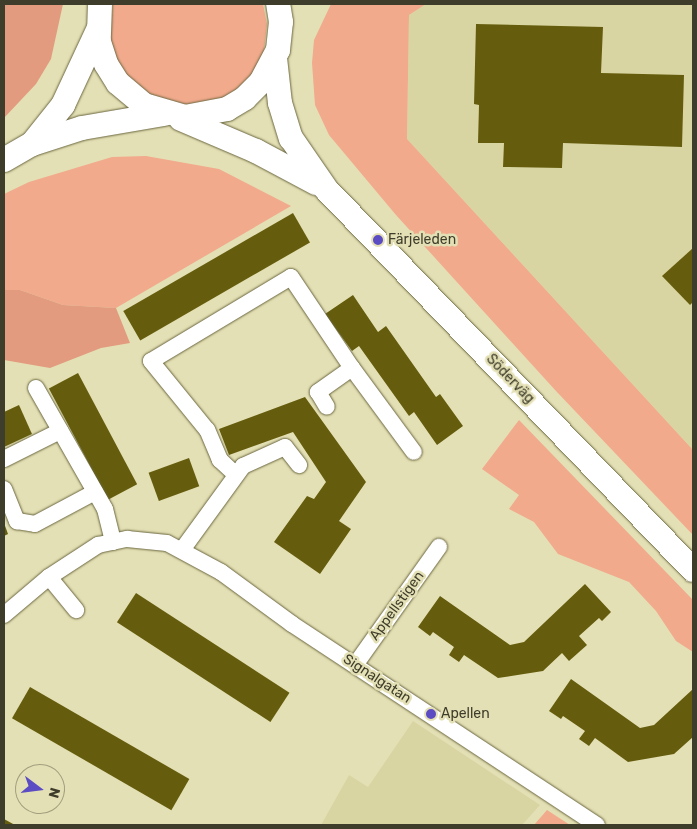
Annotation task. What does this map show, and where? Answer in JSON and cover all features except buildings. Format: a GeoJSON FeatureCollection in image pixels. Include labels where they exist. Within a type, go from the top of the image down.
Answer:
{"type":"FeatureCollection","features":[{"type":"Feature","properties":{"kind":"main road"},"geometry":{"type":"LineString","coordinates":[[4,160],[32,144],[102,123],[170,115],[206,115],[236,104],[261,82],[275,58],[280,32],[278,4]]}},
{"type":"Feature","properties":{"kind":"main road"},"geometry":{"type":"LineString","coordinates":[[280,32],[296,4]]}},
{"type":"Feature","properties":{"kind":"main road"},"geometry":{"type":"LineString","coordinates":[[32,144],[63,106],[99,11]]}},
{"type":"Feature","properties":{"kind":"main road","name":"Söderväg"},"geometry":{"type":"LineString","coordinates":[[99,11],[106,64],[118,83],[140,102],[256,151],[326,188]]}},
{"type":"Feature","properties":{"kind":"main road","name":"Söderväg"},"geometry":{"type":"LineString","coordinates":[[275,58],[280,103],[291,138],[326,188],[693,570]]}},
{"type":"Feature","properties":{"kind":"street"},"geometry":{"type":"LineString","coordinates":[[235,474],[220,460],[206,430],[151,361],[291,277],[352,368],[414,452]]}},
{"type":"Feature","properties":{"kind":"street"},"geometry":{"type":"LineString","coordinates":[[327,407],[318,392],[352,368]]}},
{"type":"Feature","properties":{"kind":"street"},"geometry":{"type":"LineString","coordinates":[[36,388],[104,509],[113,542]]}},
{"type":"Feature","properties":{"kind":"street"},"geometry":{"type":"LineString","coordinates":[[4,459],[60,431]]}},
{"type":"Feature","properties":{"kind":"street"},"geometry":{"type":"LineString","coordinates":[[182,550],[235,474],[243,466],[285,447],[299,465]]}},
{"type":"Feature","properties":{"kind":"street"},"geometry":{"type":"LineString","coordinates":[[4,489],[16,521],[35,524],[95,492]]}},
{"type":"Feature","properties":{"kind":"street","name":"Signalgatan"},"geometry":{"type":"LineString","coordinates":[[4,616],[48,577],[98,545],[147,540],[182,550],[221,572],[354,665],[597,825]]}},
{"type":"Feature","properties":{"kind":"street","name":"Appellstigen"},"geometry":{"type":"LineString","coordinates":[[354,665],[439,547]]}},
{"type":"Feature","properties":{"kind":"street"},"geometry":{"type":"LineString","coordinates":[[48,577],[76,610]]}},
{"type":"Feature","properties":{"kind":"shaded area"},"geometry":{"type":"Polygon","coordinates":[[[4,4],[63,4],[51,59],[36,84],[4,118],[4,4]]]}},
{"type":"Feature","properties":{"kind":"shaded area"},"geometry":{"type":"Polygon","coordinates":[[[113,4],[263,4],[267,24],[264,51],[251,76],[238,90],[222,100],[186,108],[142,93],[118,65],[110,38],[113,4]]]}},
{"type":"Feature","properties":{"kind":"shaded area"},"geometry":{"type":"Polygon","coordinates":[[[331,4],[426,4],[409,15],[407,139],[693,450],[693,535],[556,391],[396,215],[329,135],[315,105],[312,63],[314,40],[331,4]]]}},
{"type":"Feature","properties":{"kind":"shaded area"},"geometry":{"type":"Polygon","coordinates":[[[426,4],[693,4],[693,450],[407,139],[409,15],[426,4]]]}},
{"type":"Feature","properties":{"kind":"shaded area"},"geometry":{"type":"Polygon","coordinates":[[[146,156],[219,169],[291,206],[116,308],[63,305],[20,290],[4,290],[4,194],[29,182],[112,157],[146,156]]]}},
{"type":"Feature","properties":{"kind":"shaded area"},"geometry":{"type":"Polygon","coordinates":[[[4,290],[20,290],[63,305],[116,308],[130,343],[101,348],[50,368],[4,360],[4,290]]]}},
{"type":"Feature","properties":{"kind":"shaded area"},"geometry":{"type":"Polygon","coordinates":[[[519,420],[693,600],[693,652],[676,641],[656,611],[629,582],[558,554],[534,522],[509,509],[519,495],[482,469],[519,420]]]}},
{"type":"Feature","properties":{"kind":"shaded area"},"geometry":{"type":"Polygon","coordinates":[[[413,721],[540,805],[522,825],[321,825],[349,775],[368,787],[413,721]]]}},
{"type":"Feature","properties":{"kind":"shaded area"},"geometry":{"type":"Polygon","coordinates":[[[547,810],[570,825],[534,825],[547,810]]]}},
{"type":"Feature","properties":{"kind":"place","name":"Färjeleden"},"geometry":{"type":"Point","coordinates":[378,240]}},
{"type":"Feature","properties":{"kind":"place","name":"Apellen"},"geometry":{"type":"Point","coordinates":[431,714]}}]}
